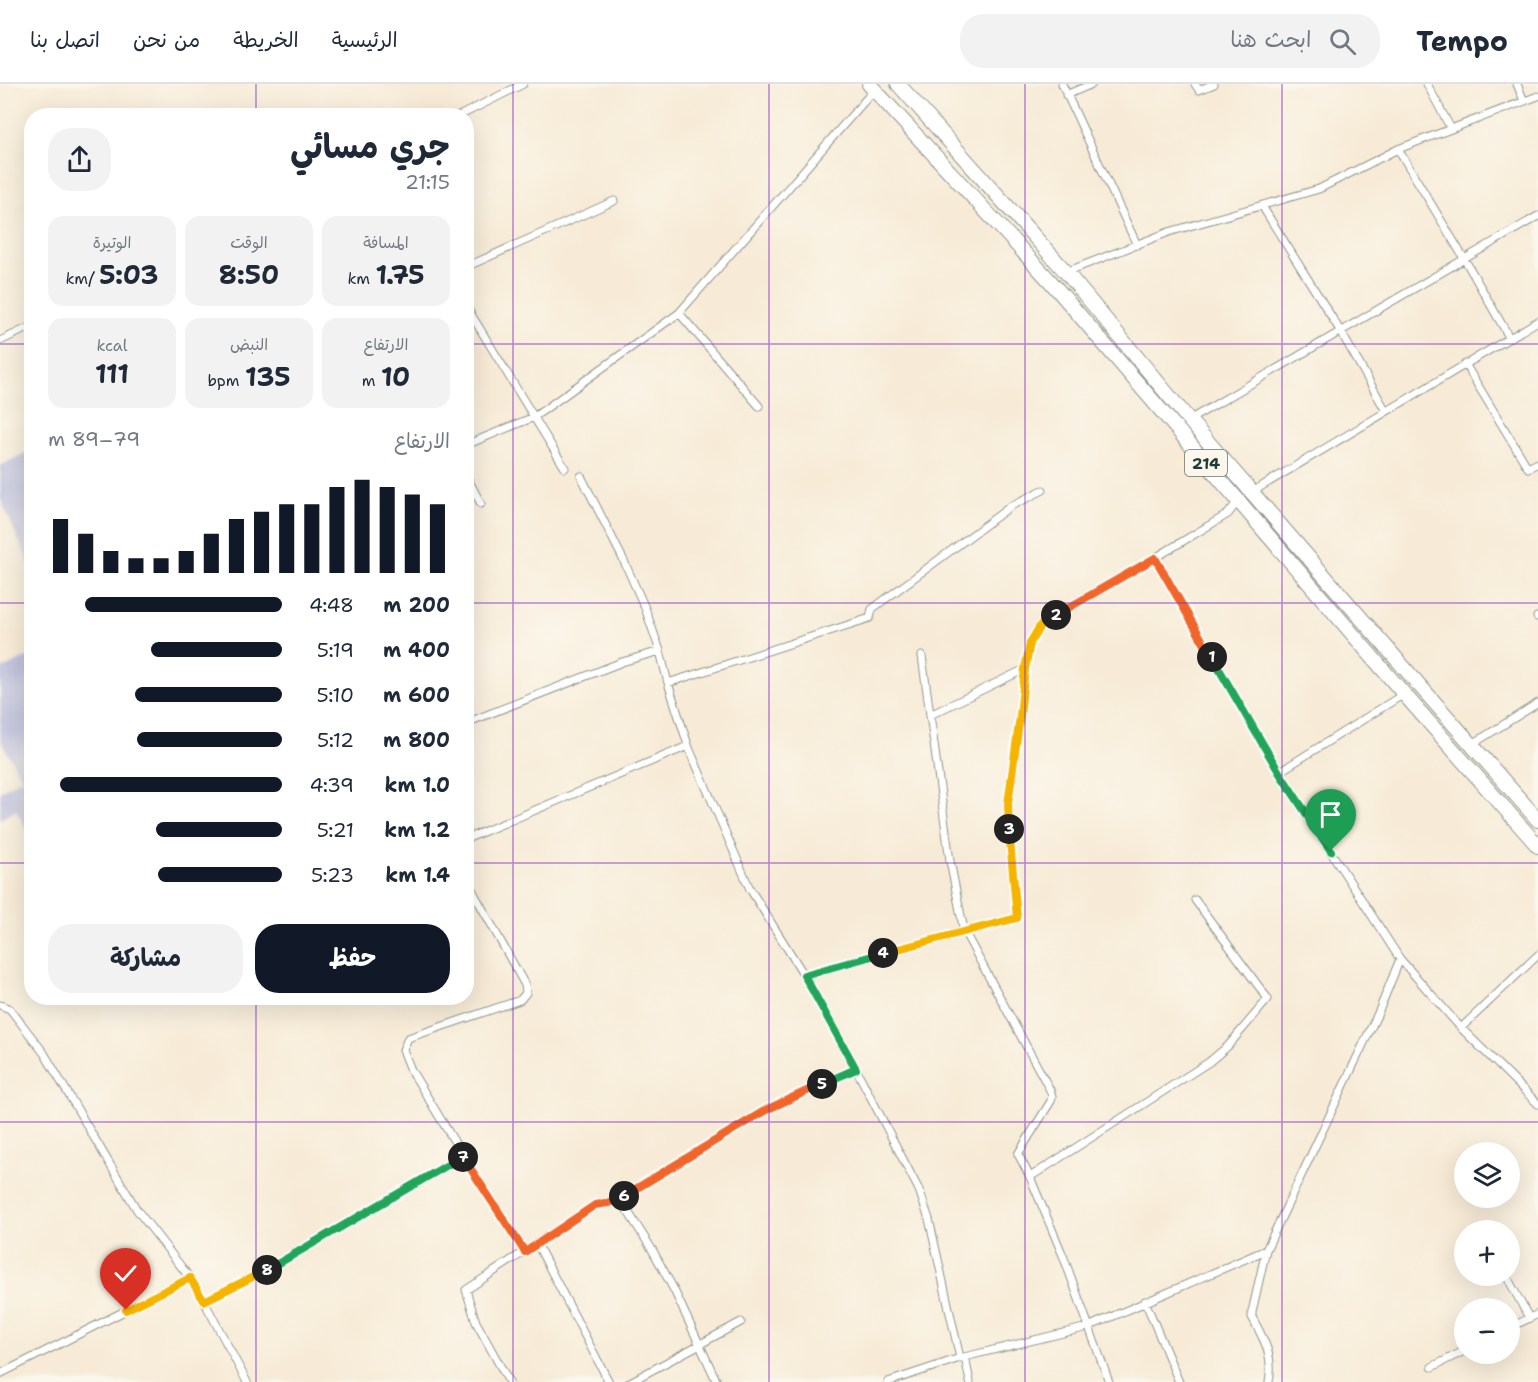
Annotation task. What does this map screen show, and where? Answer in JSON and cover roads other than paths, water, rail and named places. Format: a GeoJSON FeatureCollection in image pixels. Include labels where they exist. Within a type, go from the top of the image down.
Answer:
{"type":"FeatureCollection","features":[{"type":"Feature","properties":{"kind":"highway","name":"214"},"geometry":{"type":"LineString","coordinates":[[898,84],[1066,272],[1252,492],[1538,820]]}},
{"type":"Feature","properties":{"kind":"highway","name":"214"},"geometry":{"type":"LineString","coordinates":[[871,87],[1051,282],[1404,694],[1538,846]]}},
{"type":"Feature","properties":{"kind":"street"},"geometry":{"type":"LineString","coordinates":[[474,108],[523,84]]}},
{"type":"Feature","properties":{"kind":"street"},"geometry":{"type":"LineString","coordinates":[[1062,84],[1137,245]]}},
{"type":"Feature","properties":{"kind":"street"},"geometry":{"type":"LineString","coordinates":[[1066,95],[1092,84]]}},
{"type":"Feature","properties":{"kind":"street"},"geometry":{"type":"LineString","coordinates":[[1195,84],[1199,90],[1214,84]]}},
{"type":"Feature","properties":{"kind":"street"},"geometry":{"type":"LineString","coordinates":[[1426,84],[1451,129]]}},
{"type":"Feature","properties":{"kind":"street"},"geometry":{"type":"LineString","coordinates":[[1516,84],[1524,101]]}},
{"type":"Feature","properties":{"kind":"street"},"geometry":{"type":"LineString","coordinates":[[474,442],[534,417],[679,314],[871,87]]}},
{"type":"Feature","properties":{"kind":"street"},"geometry":{"type":"LineString","coordinates":[[1066,272],[1169,232],[1319,189],[1398,149],[1538,96]]}},
{"type":"Feature","properties":{"kind":"street"},"geometry":{"type":"LineString","coordinates":[[1398,149],[1509,337]]}},
{"type":"Feature","properties":{"kind":"street"},"geometry":{"type":"LineString","coordinates":[[474,263],[614,201]]}},
{"type":"Feature","properties":{"kind":"street"},"geometry":{"type":"LineString","coordinates":[[1262,206],[1341,332],[1386,411]]}},
{"type":"Feature","properties":{"kind":"street"},"geometry":{"type":"LineString","coordinates":[[1190,420],[1538,216]]}},
{"type":"Feature","properties":{"kind":"street"},"geometry":{"type":"LineString","coordinates":[[679,314],[759,406]]}},
{"type":"Feature","properties":{"kind":"street"},"geometry":{"type":"LineString","coordinates":[[474,319],[565,468]]}},
{"type":"Feature","properties":{"kind":"street"},"geometry":{"type":"LineString","coordinates":[[1252,492],[1538,321]]}},
{"type":"Feature","properties":{"kind":"street"},"geometry":{"type":"LineString","coordinates":[[0,341],[24,330]]}},
{"type":"Feature","properties":{"kind":"street"},"geometry":{"type":"LineString","coordinates":[[1465,364],[1528,468],[1538,463]]}},
{"type":"Feature","properties":{"kind":"street"},"geometry":{"type":"LineString","coordinates":[[581,476],[645,608],[688,746],[750,889],[804,975],[919,1190],[929,1219],[970,1382]]}},
{"type":"Feature","properties":{"kind":"street"},"geometry":{"type":"LineString","coordinates":[[668,683],[870,618],[872,609],[1011,506],[1043,490]]}},
{"type":"Feature","properties":{"kind":"street"},"geometry":{"type":"LineString","coordinates":[[474,491],[481,504]]}},
{"type":"Feature","properties":{"kind":"street"},"geometry":{"type":"LineString","coordinates":[[804,975],[1017,918],[1008,804],[1030,643],[1040,626],[1054,616],[1228,514],[1238,501]]}},
{"type":"Feature","properties":{"kind":"street"},"geometry":{"type":"LineString","coordinates":[[1155,558],[1279,772],[1400,959],[1461,1028],[1538,1104]]}},
{"type":"Feature","properties":{"kind":"street"},"geometry":{"type":"LineString","coordinates":[[474,720],[622,662],[660,651]]}},
{"type":"Feature","properties":{"kind":"street"},"geometry":{"type":"LineString","coordinates":[[922,656],[951,861],[964,931],[1052,1096],[1018,1154],[1064,1258],[1109,1382]]}},
{"type":"Feature","properties":{"kind":"street"},"geometry":{"type":"LineString","coordinates":[[930,716],[1025,669]]}},
{"type":"Feature","properties":{"kind":"street"},"geometry":{"type":"LineString","coordinates":[[1279,772],[1404,694]]}},
{"type":"Feature","properties":{"kind":"street"},"geometry":{"type":"LineString","coordinates":[[1472,744],[1538,703]]}},
{"type":"Feature","properties":{"kind":"street"},"geometry":{"type":"LineString","coordinates":[[474,836],[688,746]]}},
{"type":"Feature","properties":{"kind":"street"},"geometry":{"type":"LineString","coordinates":[[474,893],[525,985],[526,993],[520,1000],[408,1038],[403,1050],[411,1070],[525,1252]]}},
{"type":"Feature","properties":{"kind":"street"},"geometry":{"type":"LineString","coordinates":[[1030,1177],[1209,1062],[1228,1046],[1268,999],[1195,900]]}},
{"type":"Feature","properties":{"kind":"street"},"geometry":{"type":"LineString","coordinates":[[1461,1028],[1538,955]]}},
{"type":"Feature","properties":{"kind":"street"},"geometry":{"type":"LineString","coordinates":[[1269,1382],[1271,1364],[1268,1349],[1252,1317],[1266,1250],[1379,1011],[1400,959]]}},
{"type":"Feature","properties":{"kind":"street"},"geometry":{"type":"LineString","coordinates":[[0,1005],[10,1010],[44,1053],[137,1210],[190,1278],[247,1382]]}},
{"type":"Feature","properties":{"kind":"street"},"geometry":{"type":"LineString","coordinates":[[509,1382],[476,1322],[466,1290],[595,1205],[620,1199],[766,1110],[856,1069]]}},
{"type":"Feature","properties":{"kind":"street"},"geometry":{"type":"LineString","coordinates":[[204,1301],[278,1264],[463,1156]]}},
{"type":"Feature","properties":{"kind":"street"},"geometry":{"type":"LineString","coordinates":[[620,1199],[653,1251],[674,1290],[717,1382]]}},
{"type":"Feature","properties":{"kind":"street"},"geometry":{"type":"LineString","coordinates":[[537,1244],[609,1382]]}},
{"type":"Feature","properties":{"kind":"street"},"geometry":{"type":"LineString","coordinates":[[888,1382],[963,1358],[1088,1327],[1266,1250]]}},
{"type":"Feature","properties":{"kind":"street"},"geometry":{"type":"LineString","coordinates":[[0,1374],[190,1278]]}},
{"type":"Feature","properties":{"kind":"street"},"geometry":{"type":"LineString","coordinates":[[1512,1286],[1529,1318]]}},
{"type":"Feature","properties":{"kind":"street"},"geometry":{"type":"LineString","coordinates":[[1146,1301],[1179,1382]]}},
{"type":"Feature","properties":{"kind":"street"},"geometry":{"type":"LineString","coordinates":[[1520,1322],[1538,1314]]}},
{"type":"Feature","properties":{"kind":"street"},"geometry":{"type":"LineString","coordinates":[[630,1382],[741,1322]]}},
{"type":"Feature","properties":{"kind":"street"},"geometry":{"type":"LineString","coordinates":[[1432,1367],[1454,1356]]}}]}
